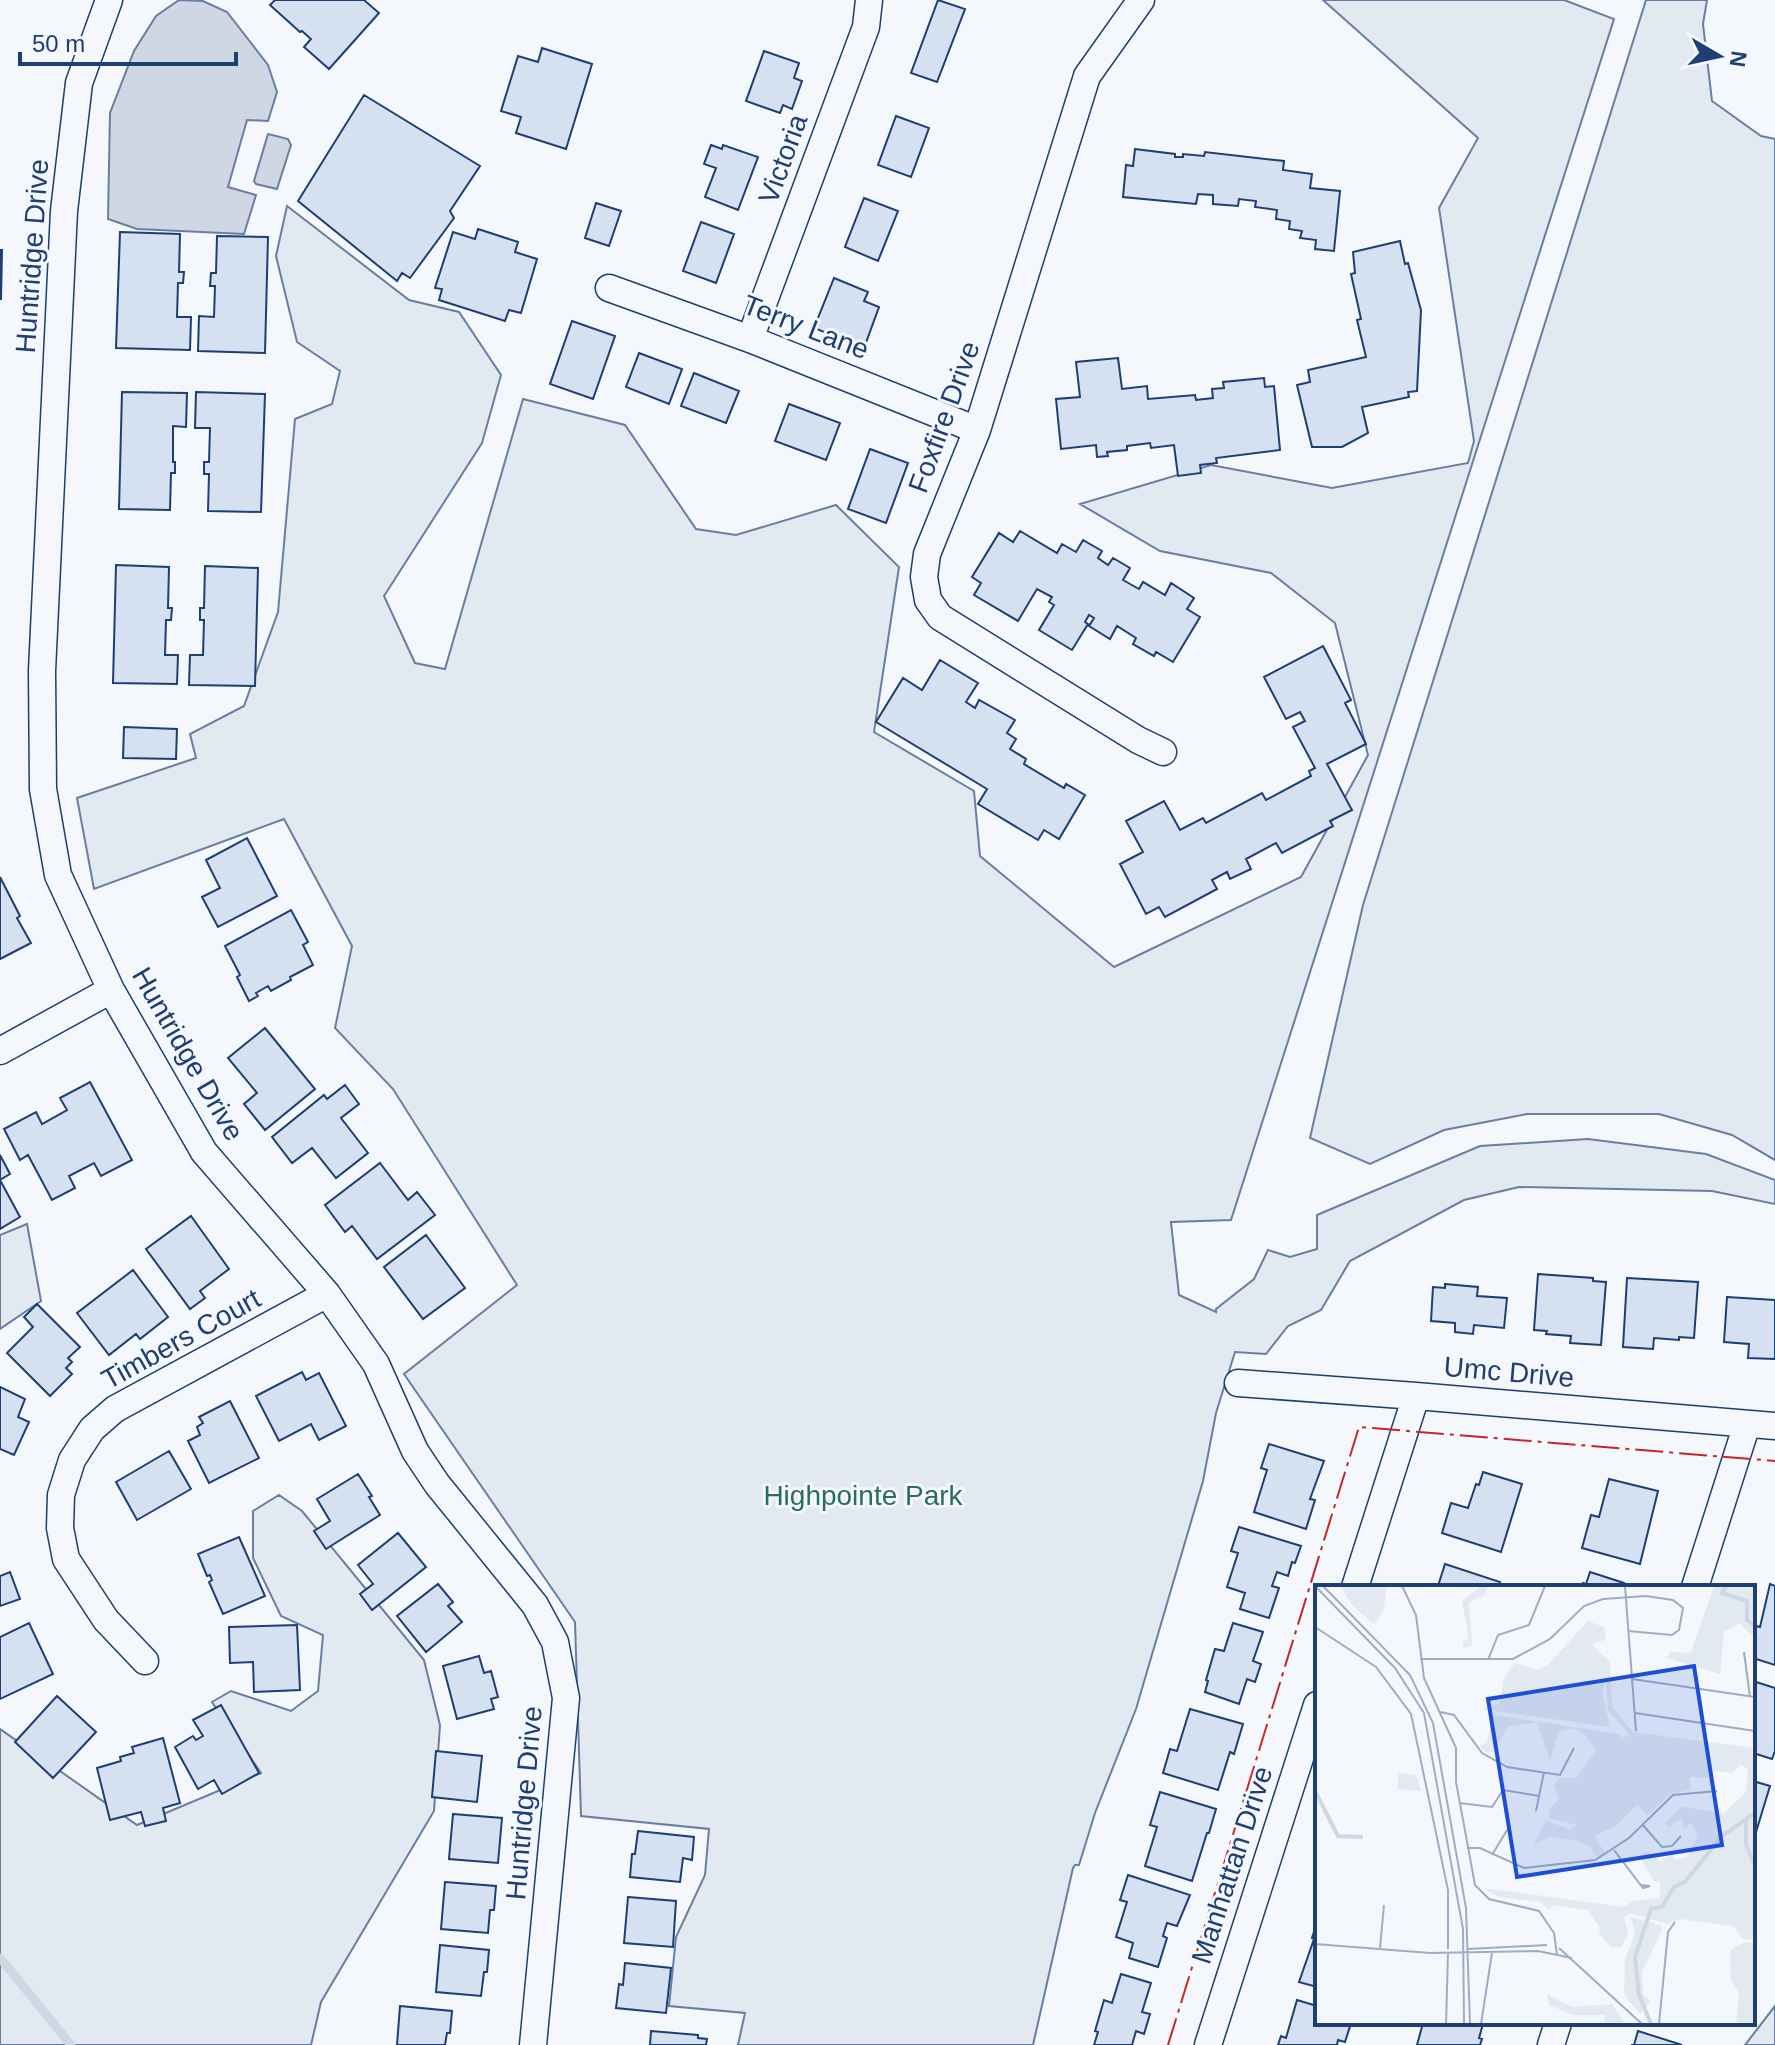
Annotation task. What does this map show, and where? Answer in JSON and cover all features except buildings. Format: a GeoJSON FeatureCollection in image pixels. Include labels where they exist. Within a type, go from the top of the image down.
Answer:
{"type":"FeatureCollection","features":[{"type":"Feature","properties":{"kind":"street","name":"Huntridge Drive"},"geometry":{"type":"LineString","coordinates":[[109,0],[79,83],[64,211],[42,671],[43,789],[58,875],[111,990],[204,1152],[327,1294],[376,1364],[415,1451],[437,1484],[535,1605],[555,1642],[566,1698],[533,2045]]}},
{"type":"Feature","properties":{"kind":"street","name":"Victoria"},"geometry":{"type":"LineString","coordinates":[[750,339],[866,27],[869,0]]}},
{"type":"Feature","properties":{"kind":"street","name":"Foxfire Drive"},"geometry":{"type":"LineString","coordinates":[[1141,0],[1087,76],[977,430],[927,554],[924,577],[928,600],[940,617],[1138,740],[1163,752]]}},
{"type":"Feature","properties":{"kind":"street","name":"Terry Lane"},"geometry":{"type":"LineString","coordinates":[[609,288],[750,339],[977,430]]}},
{"type":"Feature","properties":{"kind":"street"},"geometry":{"type":"LineString","coordinates":[[0,1051],[111,990]]}},
{"type":"Feature","properties":{"kind":"street","name":"Timbers Court"},"geometry":{"type":"LineString","coordinates":[[145,1661],[106,1620],[66,1559],[60,1528],[61,1495],[72,1460],[92,1429],[115,1409],[327,1294]]}},
{"type":"Feature","properties":{"kind":"street","name":"Umc Drive"},"geometry":{"type":"LineString","coordinates":[[1238,1383],[1775,1426]]}},
{"type":"Feature","properties":{"kind":"street"},"geometry":{"type":"LineString","coordinates":[[1356,1585],[1416,1396]]}},
{"type":"Feature","properties":{"kind":"street"},"geometry":{"type":"LineString","coordinates":[[1696,1585],[1747,1424]]}},
{"type":"Feature","properties":{"kind":"street","name":"Manhattan Drive"},"geometry":{"type":"LineString","coordinates":[[1208,2045],[1315,1711]]}},
{"type":"Feature","properties":{"kind":"street"},"geometry":{"type":"LineString","coordinates":[[1551,2045],[1557,2025]]}},
{"type":"Feature","properties":{"kind":"green space","name":"Highpointe Park"},"geometry":{"type":"Polygon","coordinates":[[[1323,0],[1564,0],[1614,19],[1231,1220],[1171,1222],[1179,1295],[1216,1312],[1254,1279],[1268,1250],[1290,1257],[1317,1249],[1317,1215],[1480,1146],[1588,1139],[1706,1154],[1775,1180],[1775,1204],[1712,1191],[1519,1187],[1464,1200],[1350,1261],[1321,1310],[1288,1326],[1266,1354],[1235,1352],[1216,1413],[1203,1481],[1136,1709],[1095,1813],[1079,1865],[1073,1868],[1033,2045],[738,2045],[745,2013],[669,2006],[676,1937],[705,1875],[709,1829],[581,1816],[575,1622],[404,1374],[517,1285],[393,1089],[335,1028],[352,946],[284,819],[94,889],[77,798],[196,758],[190,734],[244,706],[278,612],[295,419],[332,404],[340,371],[297,342],[276,256],[287,206],[409,300],[459,312],[501,375],[482,443],[384,596],[415,663],[445,669],[523,399],[625,425],[696,529],[736,535],[836,505],[899,567],[874,732],[974,791],[980,856],[1114,967],[1301,877],[1368,755],[1335,623],[1271,573],[1160,551],[1080,504],[1211,465],[1332,488],[1468,463],[1474,441],[1439,208],[1478,138],[1323,0]]]}},
{"type":"Feature","properties":{"kind":"green space"},"geometry":{"type":"Polygon","coordinates":[[[1646,0],[1707,0],[1703,24],[1712,101],[1761,136],[1775,139],[1775,1160],[1732,1135],[1659,1114],[1527,1114],[1444,1130],[1370,1164],[1310,1138],[1363,905],[1646,0]]]}},
{"type":"Feature","properties":{"kind":"green space"},"geometry":{"type":"Polygon","coordinates":[[[27,1224],[41,1301],[0,1329],[0,1235],[27,1224]]]}},
{"type":"Feature","properties":{"kind":"green space"},"geometry":{"type":"Polygon","coordinates":[[[279,1495],[302,1511],[424,1660],[440,1725],[434,1811],[321,2002],[311,2045],[0,2045],[0,1729],[137,1825],[261,1773],[212,1702],[231,1691],[291,1711],[318,1691],[323,1635],[281,1616],[253,1558],[253,1511],[279,1495]]]}},
{"type":"Feature","properties":{"kind":"green space"},"geometry":{"type":"Polygon","coordinates":[[[1775,2006],[1775,2045],[1745,2045],[1775,2006]]]}},
{"type":"Feature","properties":{"kind":"shaded area"},"geometry":{"type":"Polygon","coordinates":[[[179,0],[203,1],[227,12],[268,65],[277,92],[268,121],[247,120],[228,187],[256,195],[244,234],[137,229],[108,219],[110,113],[134,51],[156,16],[179,0]]]}},
{"type":"Feature","properties":{"kind":"shaded area"},"geometry":{"type":"Polygon","coordinates":[[[268,134],[288,139],[291,145],[277,189],[254,181],[268,134]]]}},
{"type":"Feature","properties":{"kind":"waterway"},"geometry":{"type":"LineString","coordinates":[[0,1958],[71,2045]]}},
{"type":"Feature","properties":{"kind":"power"},"geometry":{"type":"LineString","coordinates":[[1168,2045],[1359,1427],[1775,1461]]}}]}
